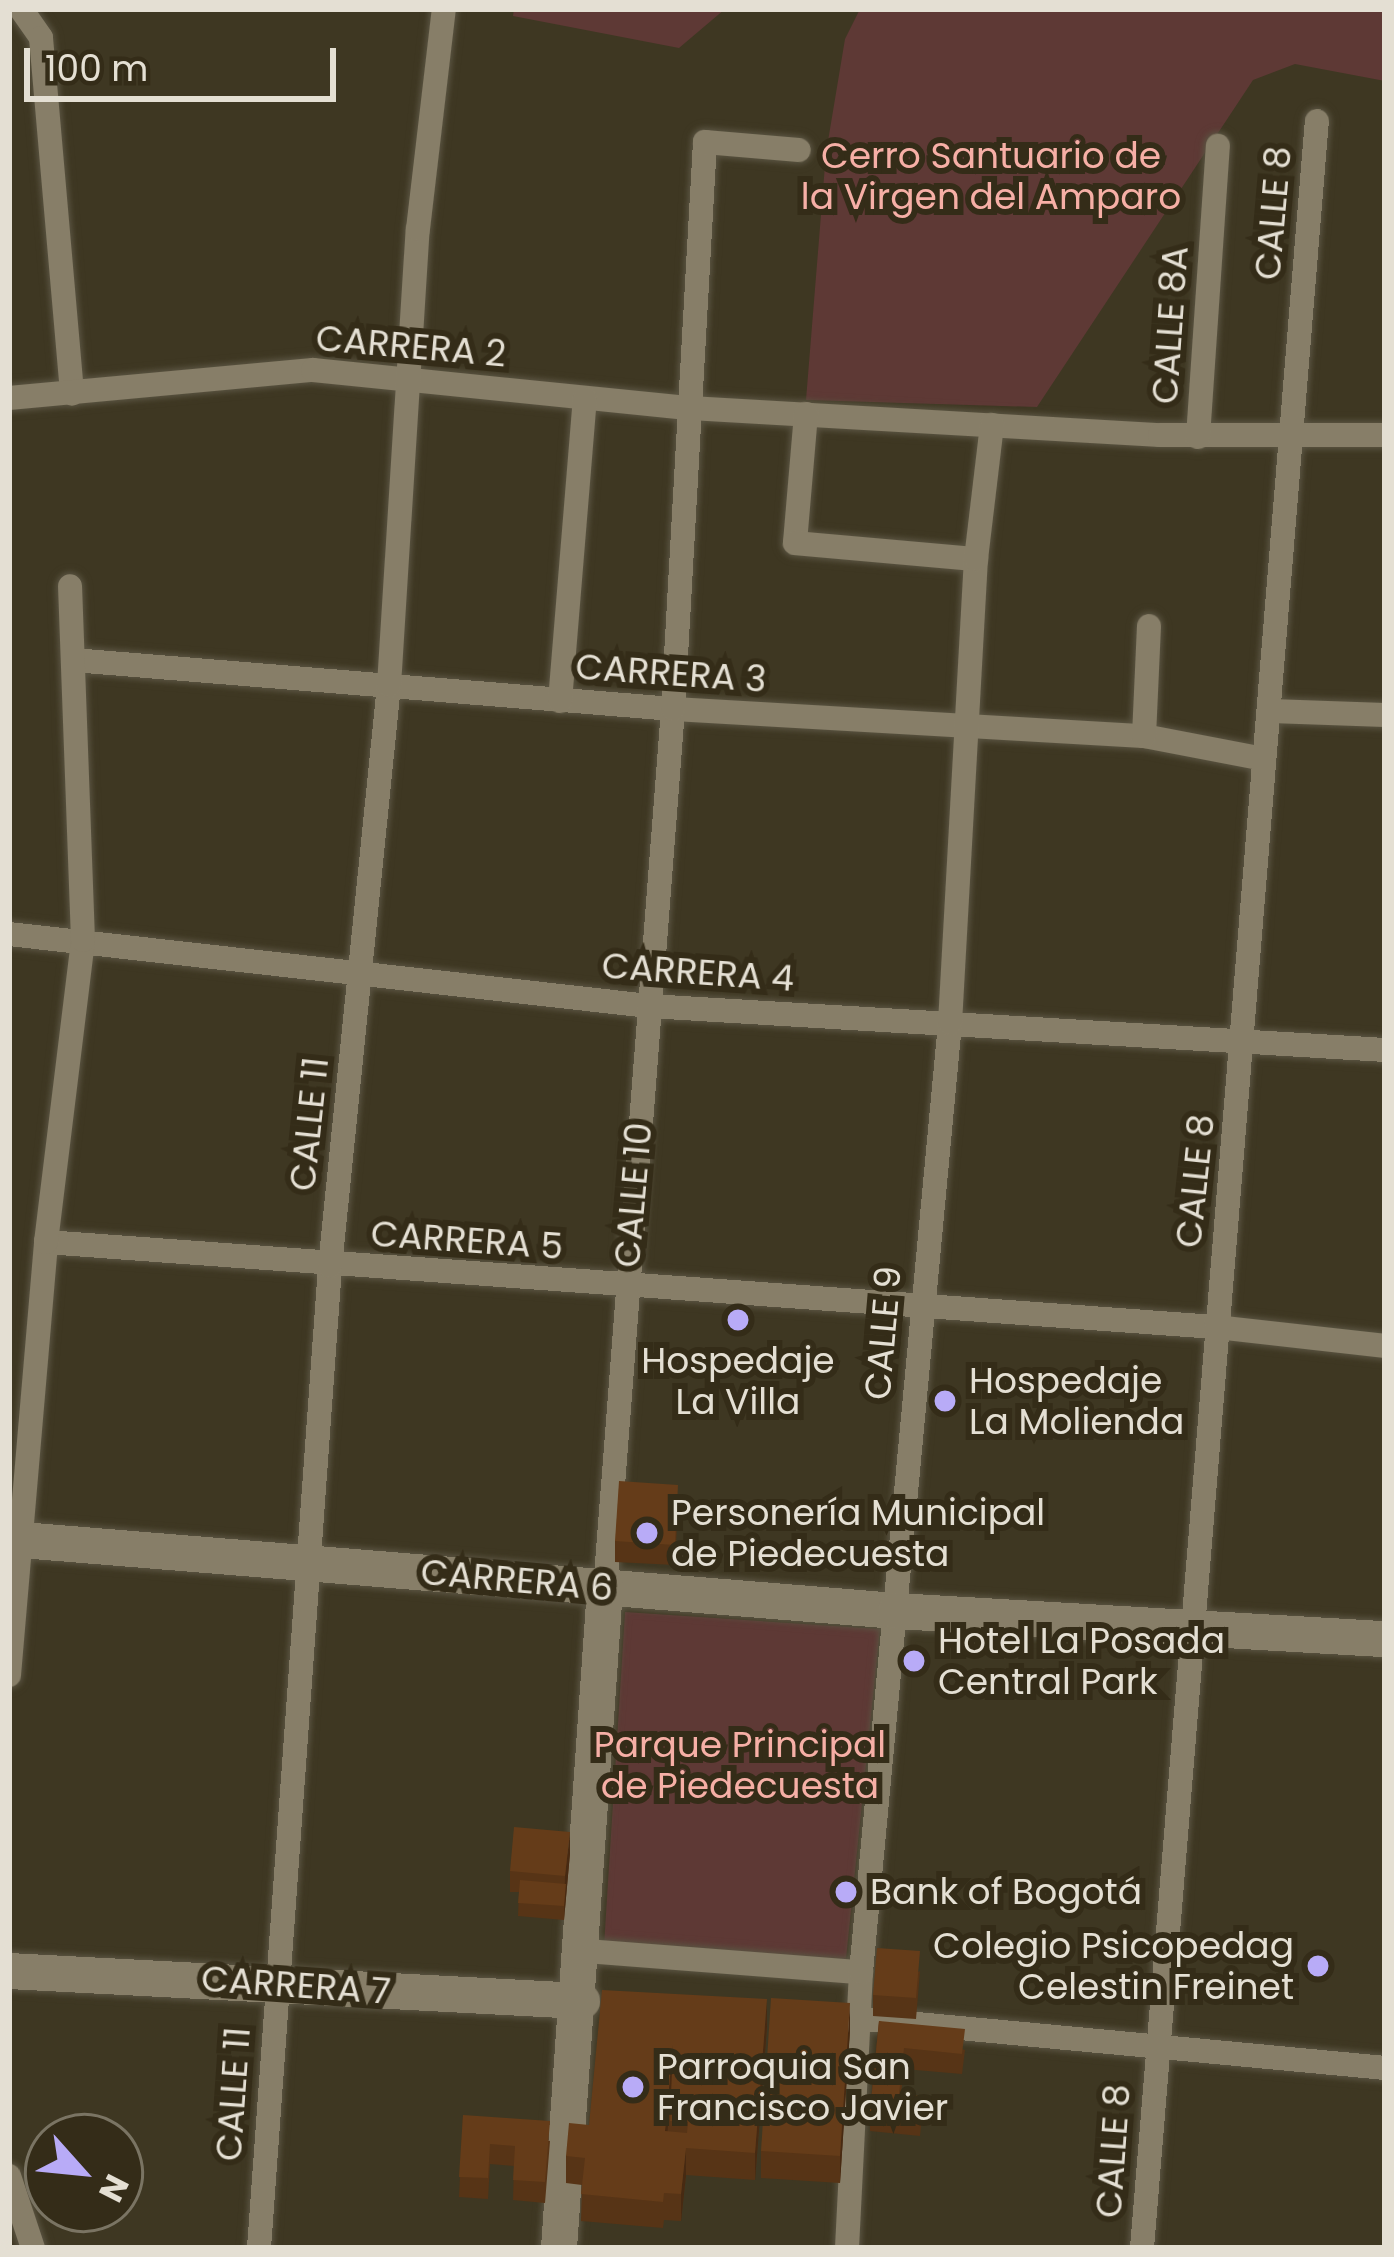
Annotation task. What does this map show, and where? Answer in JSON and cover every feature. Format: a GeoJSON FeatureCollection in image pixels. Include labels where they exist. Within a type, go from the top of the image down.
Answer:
{"type":"FeatureCollection","features":[{"type":"Feature","properties":{"kind":"street"},"geometry":{"type":"LineString","coordinates":[[21,9],[41,38],[72,394]]}},
{"type":"Feature","properties":{"kind":"street","name":"CALLE 11"},"geometry":{"type":"LineString","coordinates":[[259,2248],[330,1266],[389,685],[408,380],[444,9]]}},
{"type":"Feature","properties":{"kind":"street","name":"CALLE 8"},"geometry":{"type":"LineString","coordinates":[[1142,2248],[1317,122]]}},
{"type":"Feature","properties":{"kind":"street","name":"CALLE 10"},"geometry":{"type":"LineString","coordinates":[[559,2248],[582,2001],[626,1288],[673,710],[705,142],[800,150]]}},
{"type":"Feature","properties":{"kind":"street","name":"CALLE 8A"},"geometry":{"type":"LineString","coordinates":[[1198,436],[1218,146]]}},
{"type":"Feature","properties":{"kind":"street","name":"CARRERA 2"},"geometry":{"type":"LineString","coordinates":[[9,398],[313,370],[690,408],[1198,436],[1385,435]]}},
{"type":"Feature","properties":{"kind":"street"},"geometry":{"type":"LineString","coordinates":[[560,700],[585,399]]}},
{"type":"Feature","properties":{"kind":"street"},"geometry":{"type":"LineString","coordinates":[[806,414],[795,543],[976,559]]}},
{"type":"Feature","properties":{"kind":"street","name":"CALLE 9"},"geometry":{"type":"LineString","coordinates":[[847,2248],[864,2020],[861,1972],[950,1023],[976,559],[992,424]]}},
{"type":"Feature","properties":{"kind":"street"},"geometry":{"type":"LineString","coordinates":[[9,1676],[13,1539],[83,940],[70,586]]}},
{"type":"Feature","properties":{"kind":"street"},"geometry":{"type":"LineString","coordinates":[[1144,736],[1148,626]]}},
{"type":"Feature","properties":{"kind":"street","name":"CARRERA 3"},"geometry":{"type":"LineString","coordinates":[[73,660],[673,710],[1144,736],[1264,759]]}},
{"type":"Feature","properties":{"kind":"street"},"geometry":{"type":"LineString","coordinates":[[1271,711],[1385,715]]}},
{"type":"Feature","properties":{"kind":"street","name":"CARRERA 4"},"geometry":{"type":"LineString","coordinates":[[9,934],[649,1006],[1385,1050]]}},
{"type":"Feature","properties":{"kind":"street","name":"CARRERA 5"},"geometry":{"type":"LineString","coordinates":[[46,1242],[626,1288],[1216,1327],[1385,1346]]}},
{"type":"Feature","properties":{"kind":"street","name":"CARRERA 6"},"geometry":{"type":"LineString","coordinates":[[13,1539],[896,1611],[1190,1623],[1385,1639]]}},
{"type":"Feature","properties":{"kind":"street"},"geometry":{"type":"LineString","coordinates":[[585,1951],[861,1972]]}},
{"type":"Feature","properties":{"kind":"street","name":"CARRERA 7"},"geometry":{"type":"LineString","coordinates":[[9,1971],[582,2001]]}},
{"type":"Feature","properties":{"kind":"street"},"geometry":{"type":"LineString","coordinates":[[864,2020],[1385,2068]]}},
{"type":"Feature","properties":{"kind":"street"},"geometry":{"type":"LineString","coordinates":[[9,2176],[33,2248]]}},
{"type":"Feature","properties":{"kind":"green space"},"geometry":{"type":"Polygon","coordinates":[[[514,9],[725,9],[679,48],[513,16],[514,9]]]}},
{"type":"Feature","properties":{"kind":"green space","name":"Cerro Santuario de la Virgen del Amparo"},"geometry":{"type":"Polygon","coordinates":[[[860,9],[1385,9],[1385,81],[1295,64],[1253,80],[1037,407],[806,400],[826,153],[845,39],[860,9]]]}},
{"type":"Feature","properties":{"kind":"green space","name":"Parque Principal de Piedecuesta"},"geometry":{"type":"Polygon","coordinates":[[[625,1612],[880,1629],[846,1959],[604,1946],[625,1612]]]}},
{"type":"Feature","properties":{"kind":"building","name":"Personería Municipal de Piedecuesta"},"geometry":{"type":"Polygon","coordinates":[[[619,1481],[678,1485],[675,1545],[615,1541],[619,1481]]]}},
{"type":"Feature","properties":{"kind":"building"},"geometry":{"type":"Polygon","coordinates":[[[514,1827],[570,1832],[565,1876],[510,1871],[514,1827]]]}},
{"type":"Feature","properties":{"kind":"building"},"geometry":{"type":"Polygon","coordinates":[[[520,1880],[566,1884],[564,1906],[518,1903],[520,1880]]]}},
{"type":"Feature","properties":{"kind":"building"},"geometry":{"type":"Polygon","coordinates":[[[877,1948],[920,1951],[916,1998],[873,1995],[877,1948]]]}},
{"type":"Feature","properties":{"kind":"building"},"geometry":{"type":"Polygon","coordinates":[[[602,1990],[767,1999],[755,2153],[686,2148],[681,2194],[664,2193],[663,2202],[581,2194],[585,2158],[566,2156],[569,2123],[589,2125],[602,1990]],[[673,2045],[665,2131],[687,2133],[688,2122],[670,2121],[673,2045]]]}},
{"type":"Feature","properties":{"kind":"building"},"geometry":{"type":"Polygon","coordinates":[[[771,1998],[850,2003],[840,2156],[761,2151],[771,1998]]]}},
{"type":"Feature","properties":{"kind":"building"},"geometry":{"type":"Polygon","coordinates":[[[879,2021],[965,2029],[962,2054],[904,2048],[899,2094],[922,2096],[920,2115],[870,2111],[879,2021]]]}},
{"type":"Feature","properties":{"kind":"building"},"geometry":{"type":"Polygon","coordinates":[[[463,2115],[550,2121],[545,2182],[513,2180],[515,2146],[490,2144],[488,2178],[459,2177],[463,2115]]]}},
{"type":"Feature","properties":{"kind":"place","name":"Hospedaje La Villa"},"geometry":{"type":"Point","coordinates":[738,1320]}},
{"type":"Feature","properties":{"kind":"place","name":"Hospedaje La Molienda"},"geometry":{"type":"Point","coordinates":[945,1401]}},
{"type":"Feature","properties":{"kind":"place","name":"Personería Municipal de Piedecuesta"},"geometry":{"type":"Point","coordinates":[647,1533]}},
{"type":"Feature","properties":{"kind":"place","name":"Hotel La Posada Central Park"},"geometry":{"type":"Point","coordinates":[914,1661]}},
{"type":"Feature","properties":{"kind":"place","name":"Bank of Bogotá"},"geometry":{"type":"Point","coordinates":[846,1892]}},
{"type":"Feature","properties":{"kind":"place","name":"Colegio Psicopedag Celestin Freinet"},"geometry":{"type":"Point","coordinates":[1318,1966]}},
{"type":"Feature","properties":{"kind":"place","name":"Parroquia San Francisco Javier"},"geometry":{"type":"Point","coordinates":[633,2087]}}]}
